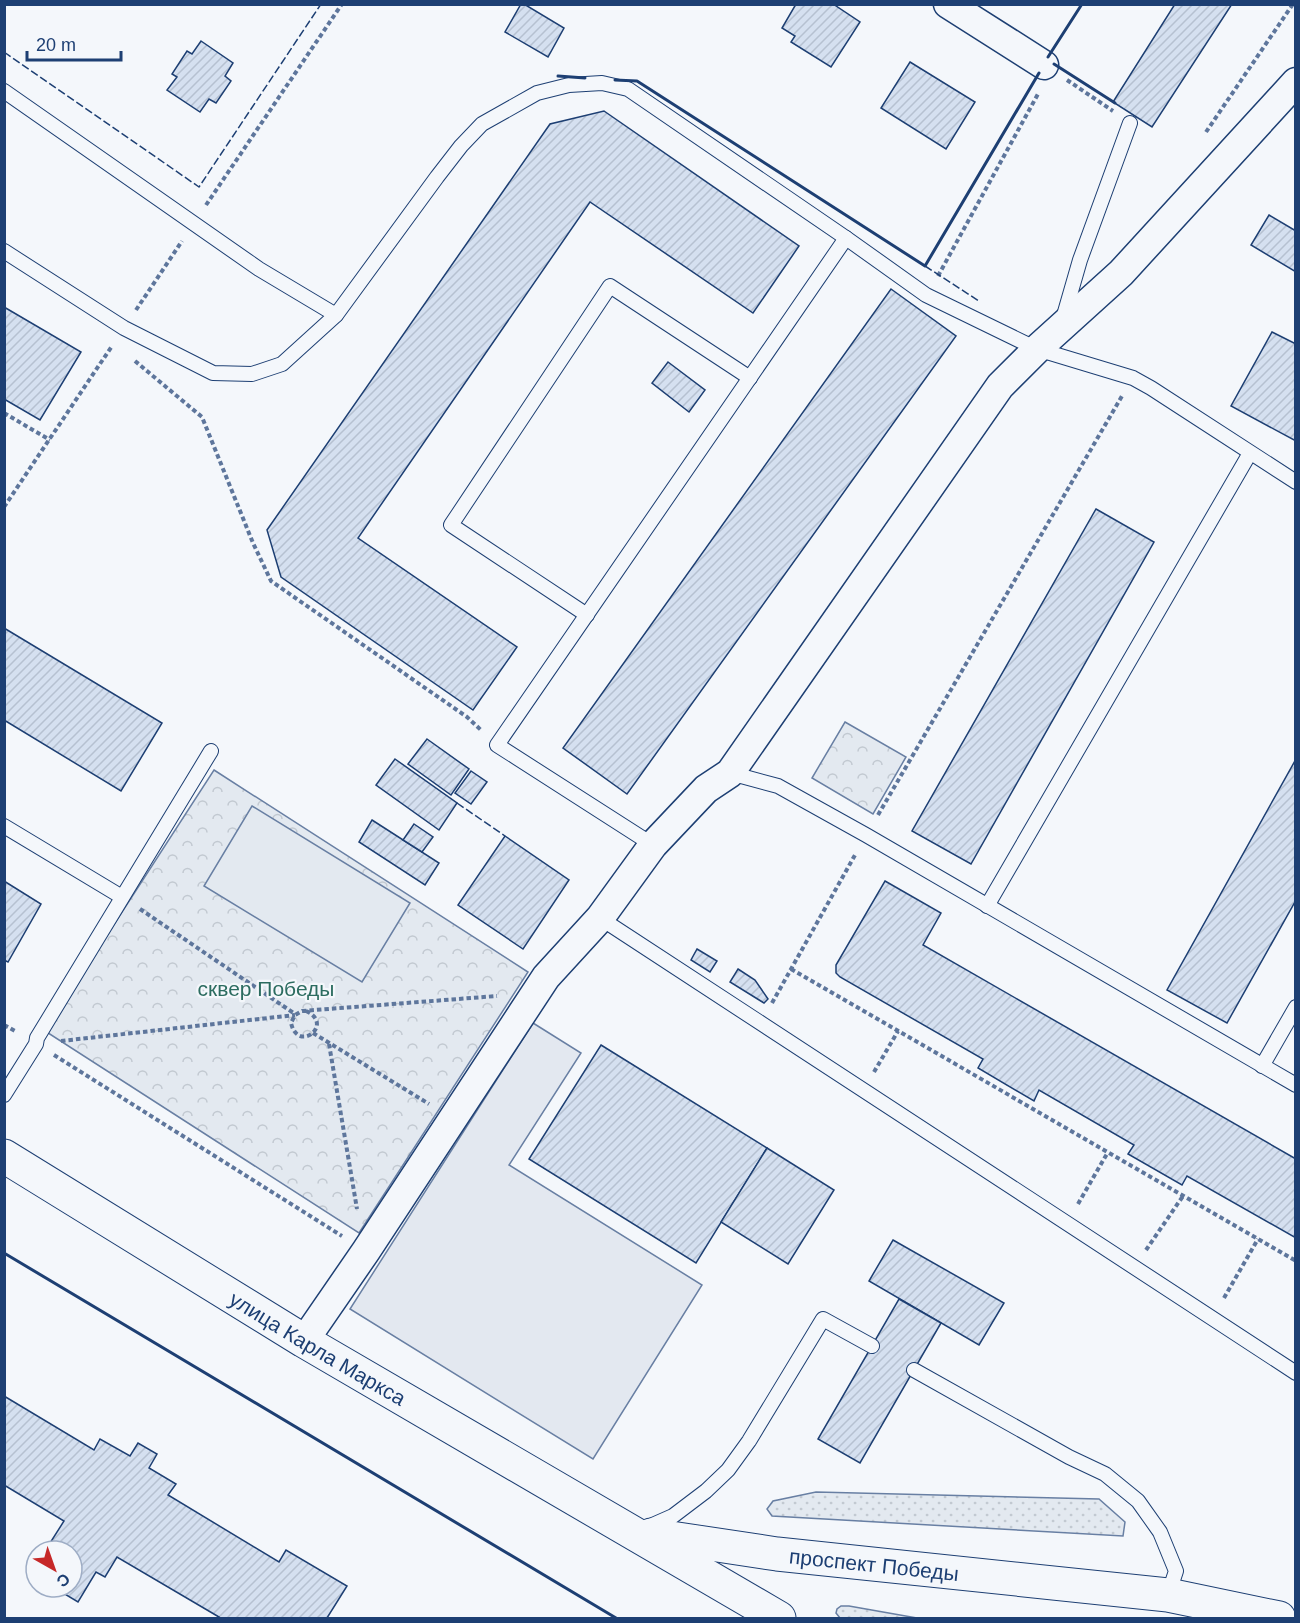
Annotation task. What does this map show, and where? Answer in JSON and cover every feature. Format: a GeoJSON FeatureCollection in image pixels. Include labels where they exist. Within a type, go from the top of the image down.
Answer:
{"type":"FeatureCollection","features":[{"type":"Feature","properties":{"kind":"main road","name":"улица Карла Маркса"},"geometry":{"type":"LineString","coordinates":[[4,1156],[304,1341],[634,1533]]}},
{"type":"Feature","properties":{"kind":"main road","name":"проспект Победы"},"geometry":{"type":"LineString","coordinates":[[634,1533],[1165,1607],[1279,1618]]}},
{"type":"Feature","properties":{"kind":"main road"},"geometry":{"type":"LineString","coordinates":[[634,1533],[779,1618]]}},
{"type":"Feature","properties":{"kind":"street"},"geometry":{"type":"LineString","coordinates":[[948,4],[1048,77]]}},
{"type":"Feature","properties":{"kind":"street"},"geometry":{"type":"LineString","coordinates":[[304,1341],[546,977],[600,918],[653,845],[706,789],[730,773],[1000,386],[1121,273],[1296,82]]}},
{"type":"Feature","properties":{"kind":"lane"},"geometry":{"type":"LineString","coordinates":[[4,251],[124,328],[213,373],[252,374],[282,364],[336,315],[437,177],[482,124],[537,93],[569,85],[602,83],[628,89],[926,295],[1037,349],[1133,378],[1296,482]]}},
{"type":"Feature","properties":{"kind":"lane"},"geometry":{"type":"LineString","coordinates":[[4,91],[259,269],[336,315]]}},
{"type":"Feature","properties":{"kind":"lane"},"geometry":{"type":"LineString","coordinates":[[1061,327],[1080,260],[1130,123]]}},
{"type":"Feature","properties":{"kind":"lane"},"geometry":{"type":"LineString","coordinates":[[653,845],[497,745],[846,238]]}},
{"type":"Feature","properties":{"kind":"lane"},"geometry":{"type":"LineString","coordinates":[[587,615],[451,525],[610,286],[750,378]]}},
{"type":"Feature","properties":{"kind":"lane"},"geometry":{"type":"LineString","coordinates":[[987,906],[1250,453]]}},
{"type":"Feature","properties":{"kind":"lane"},"geometry":{"type":"LineString","coordinates":[[4,1095],[211,751]]}},
{"type":"Feature","properties":{"kind":"lane"},"geometry":{"type":"LineString","coordinates":[[730,773],[778,786],[1296,1085]]}},
{"type":"Feature","properties":{"kind":"lane"},"geometry":{"type":"LineString","coordinates":[[4,826],[122,897]]}},
{"type":"Feature","properties":{"kind":"lane"},"geometry":{"type":"LineString","coordinates":[[600,918],[1296,1373]]}},
{"type":"Feature","properties":{"kind":"lane"},"geometry":{"type":"LineString","coordinates":[[1262,1066],[1296,1007]]}},
{"type":"Feature","properties":{"kind":"lane"},"geometry":{"type":"LineString","coordinates":[[634,1533],[673,1516],[706,1491],[728,1470],[749,1441],[823,1319],[872,1346]]}},
{"type":"Feature","properties":{"kind":"lane"},"geometry":{"type":"LineString","coordinates":[[914,1370],[1069,1457],[1105,1474],[1138,1501],[1160,1532],[1176,1571],[1165,1607]]}},
{"type":"Feature","properties":{"kind":"path"},"geometry":{"type":"LineString","coordinates":[[4,507],[342,4]]}},
{"type":"Feature","properties":{"kind":"path"},"geometry":{"type":"LineString","coordinates":[[1201,139],[1293,4]]}},
{"type":"Feature","properties":{"kind":"path"},"geometry":{"type":"LineString","coordinates":[[926,295],[1048,77],[1130,123]]}},
{"type":"Feature","properties":{"kind":"path"},"geometry":{"type":"LineString","coordinates":[[114,344],[202,417],[253,543],[271,581],[467,717],[497,745]]}},
{"type":"Feature","properties":{"kind":"path"},"geometry":{"type":"LineString","coordinates":[[760,1023],[866,835],[1133,378]]}},
{"type":"Feature","properties":{"kind":"path"},"geometry":{"type":"LineString","coordinates":[[4,413],[50,440]]}},
{"type":"Feature","properties":{"kind":"path"},"geometry":{"type":"LineString","coordinates":[[122,897],[296,1015]]}},
{"type":"Feature","properties":{"kind":"path"},"geometry":{"type":"LineString","coordinates":[[791,969],[1296,1261]]}},
{"type":"Feature","properties":{"kind":"path"},"geometry":{"type":"LineString","coordinates":[[306,1011],[314,1015],[317,1026],[313,1033],[301,1037],[294,1032],[291,1023],[302,1011],[535,994]]}},
{"type":"Feature","properties":{"kind":"path"},"geometry":{"type":"LineString","coordinates":[[36,1044],[296,1015]]}},
{"type":"Feature","properties":{"kind":"path"},"geometry":{"type":"LineString","coordinates":[[863,1090],[898,1031]]}},
{"type":"Feature","properties":{"kind":"path"},"geometry":{"type":"LineString","coordinates":[[313,1033],[452,1119]]}},
{"type":"Feature","properties":{"kind":"path"},"geometry":{"type":"LineString","coordinates":[[36,1044],[365,1251]]}},
{"type":"Feature","properties":{"kind":"path"},"geometry":{"type":"LineString","coordinates":[[329,1044],[365,1251]]}},
{"type":"Feature","properties":{"kind":"path"},"geometry":{"type":"LineString","coordinates":[[1066,1223],[1108,1152]]}},
{"type":"Feature","properties":{"kind":"path"},"geometry":{"type":"LineString","coordinates":[[1134,1268],[1183,1196]]}},
{"type":"Feature","properties":{"kind":"path"},"geometry":{"type":"LineString","coordinates":[[1212,1319],[1258,1239]]}},
{"type":"Feature","properties":{"kind":"green space"},"geometry":{"type":"Polygon","coordinates":[[[845,722],[906,757],[873,814],[812,778],[845,722]]]}},
{"type":"Feature","properties":{"kind":"green space","name":"сквер Победы"},"geometry":{"type":"Polygon","coordinates":[[[214,770],[528,972],[359,1233],[45,1031],[214,770]]]}},
{"type":"Feature","properties":{"kind":"green space"},"geometry":{"type":"Polygon","coordinates":[[[252,806],[410,903],[362,982],[204,886],[252,806]]]}},
{"type":"Feature","properties":{"kind":"green space"},"geometry":{"type":"Polygon","coordinates":[[[816,1492],[1099,1499],[1125,1522],[1123,1536],[772,1516],[767,1509],[773,1501],[816,1492]]]}},
{"type":"Feature","properties":{"kind":"green space"},"geometry":{"type":"Polygon","coordinates":[[[841,1606],[917,1618],[840,1618],[836,1613],[841,1606]]]}},
{"type":"Feature","properties":{"kind":"shaded area"},"geometry":{"type":"Polygon","coordinates":[[[533,1023],[581,1053],[509,1165],[702,1285],[593,1459],[350,1309],[533,1023]]]}},
{"type":"Feature","properties":{"kind":"building"},"geometry":{"type":"Polygon","coordinates":[[[521,4],[564,28],[548,57],[505,32],[521,4]]]}},
{"type":"Feature","properties":{"kind":"building"},"geometry":{"type":"Polygon","coordinates":[[[796,4],[833,4],[860,22],[831,67],[791,42],[795,36],[782,28],[796,4]]]}},
{"type":"Feature","properties":{"kind":"building"},"geometry":{"type":"Polygon","coordinates":[[[1175,4],[1232,4],[1152,127],[1113,102],[1175,4]]]}},
{"type":"Feature","properties":{"kind":"building"},"geometry":{"type":"Polygon","coordinates":[[[201,41],[233,63],[225,76],[231,81],[216,103],[209,99],[200,112],[167,90],[177,77],[172,74],[187,51],[192,54],[201,41]]]}},
{"type":"Feature","properties":{"kind":"building"},"geometry":{"type":"Polygon","coordinates":[[[910,62],[975,102],[946,149],[881,108],[910,62]]]}},
{"type":"Feature","properties":{"kind":"building"},"geometry":{"type":"Polygon","coordinates":[[[604,111],[799,246],[753,313],[590,202],[358,538],[517,647],[473,710],[281,577],[267,530],[550,124],[604,111]]]}},
{"type":"Feature","properties":{"kind":"building"},"geometry":{"type":"Polygon","coordinates":[[[1269,215],[1296,231],[1296,272],[1251,245],[1269,215]]]}},
{"type":"Feature","properties":{"kind":"building"},"geometry":{"type":"Polygon","coordinates":[[[891,289],[956,336],[627,794],[563,748],[891,289]]]}},
{"type":"Feature","properties":{"kind":"building"},"geometry":{"type":"Polygon","coordinates":[[[4,307],[81,352],[40,420],[4,399],[4,307]]]}},
{"type":"Feature","properties":{"kind":"building"},"geometry":{"type":"Polygon","coordinates":[[[1272,332],[1296,344],[1296,441],[1231,406],[1272,332]]]}},
{"type":"Feature","properties":{"kind":"building"},"geometry":{"type":"Polygon","coordinates":[[[668,362],[705,390],[689,412],[652,383],[668,362]]]}},
{"type":"Feature","properties":{"kind":"building"},"geometry":{"type":"Polygon","coordinates":[[[1096,509],[1154,542],[971,864],[912,831],[1096,509]]]}},
{"type":"Feature","properties":{"kind":"building"},"geometry":{"type":"Polygon","coordinates":[[[4,628],[162,723],[121,791],[4,720],[4,628]]]}},
{"type":"Feature","properties":{"kind":"building"},"geometry":{"type":"Polygon","coordinates":[[[427,739],[469,769],[451,795],[408,764],[427,739]]]}},
{"type":"Feature","properties":{"kind":"building"},"geometry":{"type":"Polygon","coordinates":[[[395,759],[457,803],[439,830],[376,785],[395,759]]]}},
{"type":"Feature","properties":{"kind":"building"},"geometry":{"type":"Polygon","coordinates":[[[1296,759],[1296,900],[1227,1023],[1167,990],[1296,759]]]}},
{"type":"Feature","properties":{"kind":"building"},"geometry":{"type":"Polygon","coordinates":[[[471,771],[487,782],[471,804],[455,793],[471,771]]]}},
{"type":"Feature","properties":{"kind":"building"},"geometry":{"type":"Polygon","coordinates":[[[372,820],[439,863],[425,885],[359,842],[372,820]]]}},
{"type":"Feature","properties":{"kind":"building"},"geometry":{"type":"Polygon","coordinates":[[[414,824],[433,837],[422,852],[403,840],[414,824]]]}},
{"type":"Feature","properties":{"kind":"building"},"geometry":{"type":"Polygon","coordinates":[[[505,836],[569,880],[523,949],[458,905],[505,836]]]}},
{"type":"Feature","properties":{"kind":"building"},"geometry":{"type":"Polygon","coordinates":[[[4,881],[41,904],[8,962],[4,960],[4,881]]]}},
{"type":"Feature","properties":{"kind":"building"},"geometry":{"type":"Polygon","coordinates":[[[885,881],[941,913],[923,945],[1296,1159],[1296,1238],[1187,1176],[1182,1185],[1128,1154],[1134,1145],[1039,1090],[1034,1101],[978,1068],[983,1059],[840,977],[836,973],[836,965],[885,881]]]}},
{"type":"Feature","properties":{"kind":"building"},"geometry":{"type":"Polygon","coordinates":[[[697,949],[717,961],[710,972],[691,960],[697,949]]]}},
{"type":"Feature","properties":{"kind":"building"},"geometry":{"type":"Polygon","coordinates":[[[738,969],[755,980],[768,999],[764,1003],[730,982],[738,969]]]}},
{"type":"Feature","properties":{"kind":"building"},"geometry":{"type":"Polygon","coordinates":[[[601,1045],[767,1148],[696,1263],[529,1159],[601,1045]]]}},
{"type":"Feature","properties":{"kind":"building"},"geometry":{"type":"Polygon","coordinates":[[[767,1148],[834,1190],[788,1264],[721,1222],[767,1148]]]}},
{"type":"Feature","properties":{"kind":"building"},"geometry":{"type":"Polygon","coordinates":[[[893,1240],[1004,1303],[979,1345],[869,1281],[893,1240]]]}},
{"type":"Feature","properties":{"kind":"building"},"geometry":{"type":"Polygon","coordinates":[[[899,1299],[941,1323],[860,1463],[818,1439],[899,1299]]]}},
{"type":"Feature","properties":{"kind":"building"},"geometry":{"type":"Polygon","coordinates":[[[4,1396],[94,1450],[100,1439],[130,1456],[138,1443],[157,1454],[149,1468],[176,1484],[168,1495],[279,1562],[286,1550],[347,1586],[327,1618],[218,1618],[117,1557],[105,1577],[96,1572],[84,1592],[84,1539],[53,1539],[64,1521],[4,1485],[4,1396]]]}},
{"type":"Feature","properties":{"kind":"fence"},"geometry":{"type":"LineString","coordinates":[[4,52],[199,187],[321,4]]}},
{"type":"Feature","properties":{"kind":"fence"},"geometry":{"type":"LineString","coordinates":[[925,266],[979,301]]}},
{"type":"Feature","properties":{"kind":"fence"},"geometry":{"type":"LineString","coordinates":[[457,803],[505,836]]}},
{"type":"Feature","properties":{"kind":"wall"},"geometry":{"type":"LineString","coordinates":[[1048,57],[1082,4]]}},
{"type":"Feature","properties":{"kind":"wall"},"geometry":{"type":"LineString","coordinates":[[1054,64],[1115,103]]}},
{"type":"Feature","properties":{"kind":"wall"},"geometry":{"type":"LineString","coordinates":[[615,80],[637,81],[925,266],[1039,73]]}},
{"type":"Feature","properties":{"kind":"wall"},"geometry":{"type":"LineString","coordinates":[[558,76],[585,78]]}},
{"type":"Feature","properties":{"kind":"wall"},"geometry":{"type":"LineString","coordinates":[[4,1253],[616,1618]]}}]}
